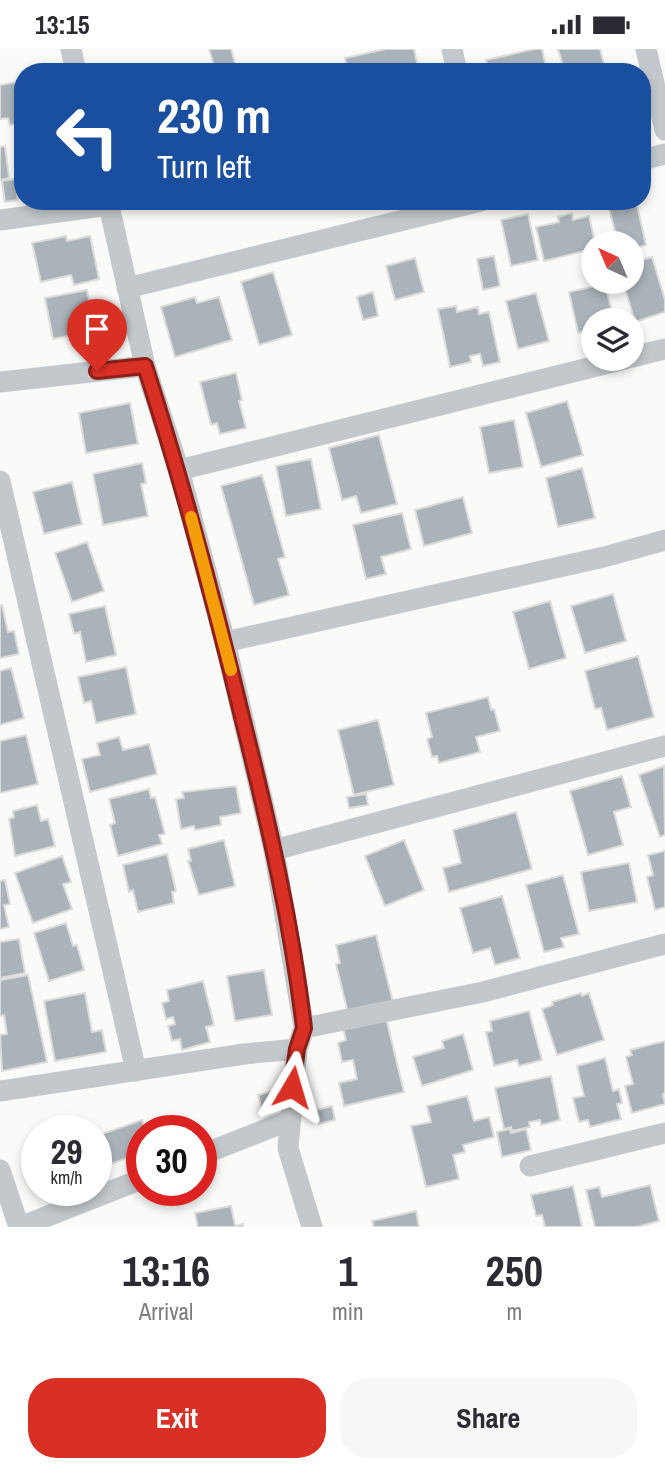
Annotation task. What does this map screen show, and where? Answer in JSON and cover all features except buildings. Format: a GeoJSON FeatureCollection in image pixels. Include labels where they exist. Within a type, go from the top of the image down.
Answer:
{"type":"FeatureCollection","features":[{"type":"Feature","properties":{"kind":"street"},"geometry":{"type":"LineString","coordinates":[[651,70],[665,130]]}},
{"type":"Feature","properties":{"kind":"street"},"geometry":{"type":"LineString","coordinates":[[0,220],[64,210]]}},
{"type":"Feature","properties":{"kind":"street"},"geometry":{"type":"LineString","coordinates":[[110,210],[145,366],[178,470],[225,642],[274,850],[304,1028],[297,1049],[288,1148],[312,1227]]}},
{"type":"Feature","properties":{"kind":"street"},"geometry":{"type":"LineString","coordinates":[[127,288],[444,210]]}},
{"type":"Feature","properties":{"kind":"street"},"geometry":{"type":"LineString","coordinates":[[644,354],[665,349]]}},
{"type":"Feature","properties":{"kind":"street"},"geometry":{"type":"LineString","coordinates":[[0,382],[145,366]]}},
{"type":"Feature","properties":{"kind":"street"},"geometry":{"type":"LineString","coordinates":[[178,470],[581,370]]}},
{"type":"Feature","properties":{"kind":"street"},"geometry":{"type":"LineString","coordinates":[[0,481],[136,1071]]}},
{"type":"Feature","properties":{"kind":"street"},"geometry":{"type":"LineString","coordinates":[[225,642],[604,557],[665,540]]}},
{"type":"Feature","properties":{"kind":"street"},"geometry":{"type":"LineString","coordinates":[[274,850],[665,745]]}},
{"type":"Feature","properties":{"kind":"street"},"geometry":{"type":"LineString","coordinates":[[304,1028],[483,992],[665,944]]}},
{"type":"Feature","properties":{"kind":"street"},"geometry":{"type":"LineString","coordinates":[[0,1091],[297,1049]]}},
{"type":"Feature","properties":{"kind":"street"},"geometry":{"type":"LineString","coordinates":[[217,1149],[289,1120]]}},
{"type":"Feature","properties":{"kind":"street"},"geometry":{"type":"LineString","coordinates":[[530,1166],[665,1133]]}},
{"type":"Feature","properties":{"kind":"street"},"geometry":{"type":"LineString","coordinates":[[0,1170],[19,1227],[126,1185]]}},
{"type":"Feature","properties":{"kind":"slow traffic"},"geometry":{"type":"LineString","coordinates":[[191,517],[231,670]]}},
{"type":"Feature","properties":{"kind":"route"},"geometry":{"type":"LineString","coordinates":[[97,371],[145,366],[178,470],[225,642],[274,850],[300,998],[304,1028],[297,1049],[292,1087]]}}]}
